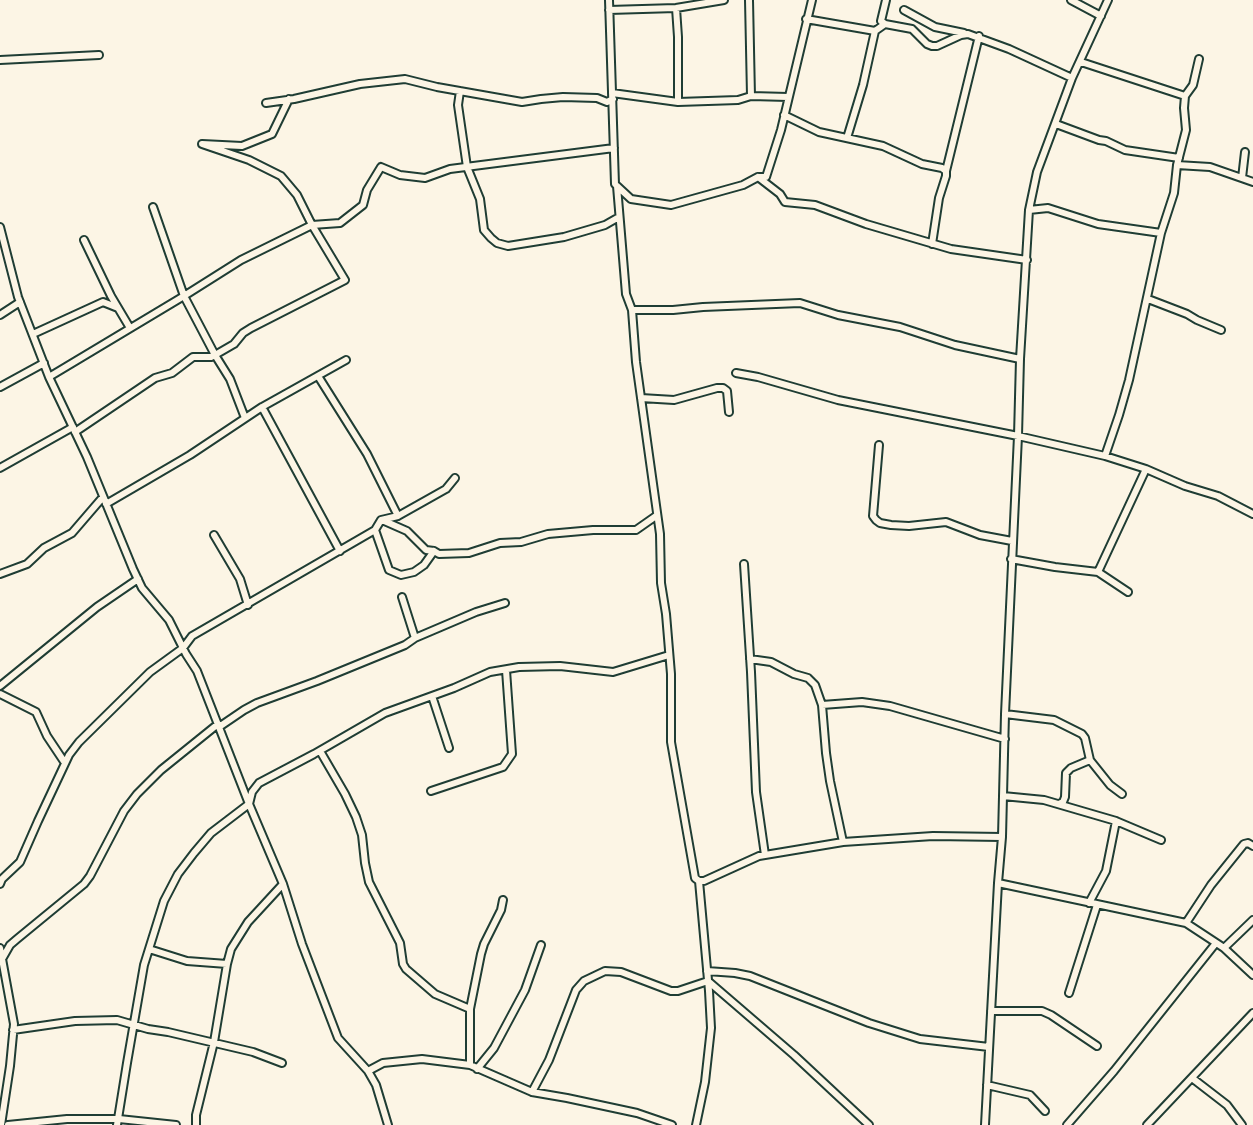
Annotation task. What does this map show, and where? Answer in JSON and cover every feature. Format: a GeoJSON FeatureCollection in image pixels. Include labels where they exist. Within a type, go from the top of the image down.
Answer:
{"type":"FeatureCollection","features":[{"type":"Feature","properties":{"kind":"street"},"geometry":{"type":"LineString","coordinates":[[609,0],[615,184],[617,186],[626,294],[632,310],[636,362],[660,534],[661,582],[669,655],[671,742],[695,878],[699,881],[708,981],[711,1028],[705,1082],[696,1125]]}},
{"type":"Feature","properties":{"kind":"street"},"geometry":{"type":"LineString","coordinates":[[609,10],[676,8],[724,0]]}},
{"type":"Feature","properties":{"kind":"street"},"geometry":{"type":"LineString","coordinates":[[749,0],[751,96]]}},
{"type":"Feature","properties":{"kind":"street"},"geometry":{"type":"LineString","coordinates":[[617,186],[631,199],[671,205],[744,185],[766,176],[784,115],[812,0]]}},
{"type":"Feature","properties":{"kind":"street"},"geometry":{"type":"LineString","coordinates":[[886,0],[881,21],[885,24],[912,29],[927,44],[937,46],[961,35],[968,34]]}},
{"type":"Feature","properties":{"kind":"street"},"geometry":{"type":"LineString","coordinates":[[1071,0],[1101,16]]}},
{"type":"Feature","properties":{"kind":"street"},"geometry":{"type":"LineString","coordinates":[[985,1125],[1002,837],[1011,559],[1029,210],[1037,172],[1072,78],[1108,0]]}},
{"type":"Feature","properties":{"kind":"street"},"geometry":{"type":"LineString","coordinates":[[676,8],[678,102]]}},
{"type":"Feature","properties":{"kind":"street"},"geometry":{"type":"LineString","coordinates":[[904,10],[935,27],[979,36],[1072,78]]}},
{"type":"Feature","properties":{"kind":"street"},"geometry":{"type":"LineString","coordinates":[[806,19],[875,31]]}},
{"type":"Feature","properties":{"kind":"street"},"geometry":{"type":"LineString","coordinates":[[847,138],[863,85],[875,31],[885,24]]}},
{"type":"Feature","properties":{"kind":"street"},"geometry":{"type":"LineString","coordinates":[[932,244],[939,198],[946,176],[979,36]]}},
{"type":"Feature","properties":{"kind":"street"},"geometry":{"type":"LineString","coordinates":[[0,60],[99,55]]}},
{"type":"Feature","properties":{"kind":"street"},"geometry":{"type":"LineString","coordinates":[[1104,456],[1129,380],[1162,233],[1174,192],[1178,162],[1187,125],[1184,108],[1185,96],[1193,85],[1199,59]]}},
{"type":"Feature","properties":{"kind":"street"},"geometry":{"type":"LineString","coordinates":[[1081,62],[1185,96]]}},
{"type":"Feature","properties":{"kind":"street"},"geometry":{"type":"LineString","coordinates":[[266,103],[360,84],[405,79],[437,88],[522,102],[541,99],[597,98],[607,102],[612,96]]}},
{"type":"Feature","properties":{"kind":"street"},"geometry":{"type":"LineString","coordinates":[[460,91],[458,111],[467,167],[480,199],[486,234],[497,242],[508,246],[564,237],[605,225],[619,216]]}},
{"type":"Feature","properties":{"kind":"street"},"geometry":{"type":"LineString","coordinates":[[612,96],[678,102],[738,100],[751,96],[788,97]]}},
{"type":"Feature","properties":{"kind":"street"},"geometry":{"type":"LineString","coordinates":[[0,468],[74,430],[155,378],[172,372],[189,358],[206,358],[215,354],[234,344],[251,328],[345,280],[312,225],[297,195],[281,176],[249,160],[202,144],[242,146],[272,134],[289,99]]}},
{"type":"Feature","properties":{"kind":"street"},"geometry":{"type":"LineString","coordinates":[[784,115],[820,132],[883,146],[922,164],[942,168],[946,171]]}},
{"type":"Feature","properties":{"kind":"street"},"geometry":{"type":"LineString","coordinates":[[1056,124],[1106,141],[1125,150],[1178,162],[1210,166],[1253,182]]}},
{"type":"Feature","properties":{"kind":"street"},"geometry":{"type":"LineString","coordinates":[[50,377],[241,260],[312,225],[340,223],[363,205],[367,190],[381,167],[400,175],[425,178],[450,169],[614,148]]}},
{"type":"Feature","properties":{"kind":"street"},"geometry":{"type":"LineString","coordinates":[[1242,178],[1245,152]]}},
{"type":"Feature","properties":{"kind":"street"},"geometry":{"type":"LineString","coordinates":[[758,178],[780,194],[785,202],[815,205],[866,224],[951,250],[1027,260]]}},
{"type":"Feature","properties":{"kind":"street"},"geometry":{"type":"LineString","coordinates":[[153,207],[184,296],[230,379],[245,418]]}},
{"type":"Feature","properties":{"kind":"street"},"geometry":{"type":"LineString","coordinates":[[1029,210],[1048,208],[1098,224],[1162,233]]}},
{"type":"Feature","properties":{"kind":"street"},"geometry":{"type":"LineString","coordinates":[[0,227],[20,302],[50,377],[142,588],[169,620],[183,648],[198,670],[218,726],[283,884],[302,944],[338,1038],[368,1071],[376,1085],[388,1125]]}},
{"type":"Feature","properties":{"kind":"street"},"geometry":{"type":"LineString","coordinates":[[84,240],[130,328]]}},
{"type":"Feature","properties":{"kind":"street"},"geometry":{"type":"LineString","coordinates":[[1148,299],[1221,330]]}},
{"type":"Feature","properties":{"kind":"street"},"geometry":{"type":"LineString","coordinates":[[0,315],[20,302]]}},
{"type":"Feature","properties":{"kind":"street"},"geometry":{"type":"LineString","coordinates":[[33,334],[103,302],[119,309]]}},
{"type":"Feature","properties":{"kind":"street"},"geometry":{"type":"LineString","coordinates":[[632,310],[673,310],[800,303],[838,315],[900,327],[955,345],[1020,359]]}},
{"type":"Feature","properties":{"kind":"street"},"geometry":{"type":"LineString","coordinates":[[106,504],[190,455],[262,407],[346,360]]}},
{"type":"Feature","properties":{"kind":"street"},"geometry":{"type":"LineString","coordinates":[[0,387],[44,363]]}},
{"type":"Feature","properties":{"kind":"street"},"geometry":{"type":"LineString","coordinates":[[736,373],[758,377],[838,400],[1018,436],[1104,456],[1146,469],[1185,486],[1218,496],[1253,514]]}},
{"type":"Feature","properties":{"kind":"street"},"geometry":{"type":"LineString","coordinates":[[318,376],[367,454],[398,516]]}},
{"type":"Feature","properties":{"kind":"street"},"geometry":{"type":"LineString","coordinates":[[641,398],[674,400],[723,388],[726,390],[729,412]]}},
{"type":"Feature","properties":{"kind":"street"},"geometry":{"type":"LineString","coordinates":[[262,407],[340,551]]}},
{"type":"Feature","properties":{"kind":"street"},"geometry":{"type":"LineString","coordinates":[[879,445],[873,516],[876,520],[892,525],[909,526],[946,522],[980,535],[1012,540]]}},
{"type":"Feature","properties":{"kind":"street"},"geometry":{"type":"LineString","coordinates":[[1098,572],[1146,469]]}},
{"type":"Feature","properties":{"kind":"street"},"geometry":{"type":"LineString","coordinates":[[0,884],[2,879],[20,862],[65,763],[79,742],[150,672],[183,648],[192,636],[375,530],[381,520],[398,516],[446,489],[455,478]]}},
{"type":"Feature","properties":{"kind":"street"},"geometry":{"type":"LineString","coordinates":[[0,574],[27,564],[50,544],[72,533],[103,497]]}},
{"type":"Feature","properties":{"kind":"street"},"geometry":{"type":"LineString","coordinates":[[381,520],[407,531],[426,550],[434,551],[438,554],[469,553],[500,543],[520,542],[548,534],[593,530],[636,530],[656,516]]}},
{"type":"Feature","properties":{"kind":"street"},"geometry":{"type":"LineString","coordinates":[[375,530],[390,570],[401,575],[414,572],[424,565],[434,551]]}},
{"type":"Feature","properties":{"kind":"street"},"geometry":{"type":"LineString","coordinates":[[214,535],[240,579],[248,605]]}},
{"type":"Feature","properties":{"kind":"street"},"geometry":{"type":"LineString","coordinates":[[1011,559],[1098,572],[1128,592]]}},
{"type":"Feature","properties":{"kind":"street"},"geometry":{"type":"LineString","coordinates":[[744,564],[756,792],[765,854]]}},
{"type":"Feature","properties":{"kind":"street"},"geometry":{"type":"LineString","coordinates":[[0,686],[96,607],[138,579]]}},
{"type":"Feature","properties":{"kind":"street"},"geometry":{"type":"LineString","coordinates":[[402,598],[415,638]]}},
{"type":"Feature","properties":{"kind":"street"},"geometry":{"type":"LineString","coordinates":[[2,959],[10,945],[84,884],[124,811],[137,794],[161,770],[218,726],[257,703],[405,645],[415,638],[476,612],[505,603]]}},
{"type":"Feature","properties":{"kind":"street"},"geometry":{"type":"LineString","coordinates":[[118,1122],[144,965],[164,901],[178,874],[211,833],[249,804],[252,792],[260,783],[385,713],[454,688],[481,675],[519,667],[560,666],[613,672],[669,655]]}},
{"type":"Feature","properties":{"kind":"street"},"geometry":{"type":"LineString","coordinates":[[750,659],[768,660],[794,674],[808,678],[815,685],[822,705],[830,781],[843,842]]}},
{"type":"Feature","properties":{"kind":"street"},"geometry":{"type":"LineString","coordinates":[[431,791],[503,767],[512,754],[506,670]]}},
{"type":"Feature","properties":{"kind":"street"},"geometry":{"type":"LineString","coordinates":[[0,694],[36,712],[47,736],[65,763]]}},
{"type":"Feature","properties":{"kind":"street"},"geometry":{"type":"LineString","coordinates":[[432,696],[449,748]]}},
{"type":"Feature","properties":{"kind":"street"},"geometry":{"type":"LineString","coordinates":[[822,705],[862,702],[890,706],[1005,739]]}},
{"type":"Feature","properties":{"kind":"street"},"geometry":{"type":"LineString","coordinates":[[1005,714],[1061,722],[1085,738],[1090,760],[1110,786],[1122,794]]}},
{"type":"Feature","properties":{"kind":"street"},"geometry":{"type":"LineString","coordinates":[[320,751],[356,817],[362,835],[369,882],[400,944],[403,964],[406,969],[435,994],[470,1009]]}},
{"type":"Feature","properties":{"kind":"street"},"geometry":{"type":"LineString","coordinates":[[1059,804],[1063,802],[1065,797],[1066,773],[1071,768],[1090,760]]}},
{"type":"Feature","properties":{"kind":"street"},"geometry":{"type":"LineString","coordinates":[[1003,796],[1034,798],[1059,804],[1116,821],[1161,840]]}},
{"type":"Feature","properties":{"kind":"street"},"geometry":{"type":"LineString","coordinates":[[1089,903],[1106,871],[1116,821]]}},
{"type":"Feature","properties":{"kind":"street"},"geometry":{"type":"LineString","coordinates":[[699,881],[704,881],[765,854],[843,842],[933,836],[1002,837]]}},
{"type":"Feature","properties":{"kind":"street"},"geometry":{"type":"LineString","coordinates":[[1186,923],[1211,885],[1244,844],[1248,843],[1253,846]]}},
{"type":"Feature","properties":{"kind":"street"},"geometry":{"type":"LineString","coordinates":[[998,883],[1186,923],[1224,948],[1253,975]]}},
{"type":"Feature","properties":{"kind":"street"},"geometry":{"type":"LineString","coordinates":[[196,1125],[196,1115],[214,1042],[231,949],[248,922],[283,884]]}},
{"type":"Feature","properties":{"kind":"street"},"geometry":{"type":"LineString","coordinates":[[473,1067],[470,1009],[484,944],[501,910],[503,900]]}},
{"type":"Feature","properties":{"kind":"street"},"geometry":{"type":"LineString","coordinates":[[1068,993],[1097,905]]}},
{"type":"Feature","properties":{"kind":"street"},"geometry":{"type":"LineString","coordinates":[[1224,948],[1253,920]]}},
{"type":"Feature","properties":{"kind":"street"},"geometry":{"type":"LineString","coordinates":[[1067,1125],[1114,1071],[1216,943]]}},
{"type":"Feature","properties":{"kind":"street"},"geometry":{"type":"LineString","coordinates":[[473,1067],[494,1048],[525,990],[541,945]]}},
{"type":"Feature","properties":{"kind":"street"},"geometry":{"type":"LineString","coordinates":[[0,948],[12,1011],[13,1030],[10,1066],[1,1125]]}},
{"type":"Feature","properties":{"kind":"street"},"geometry":{"type":"LineString","coordinates":[[150,949],[187,961],[227,964]]}},
{"type":"Feature","properties":{"kind":"street"},"geometry":{"type":"LineString","coordinates":[[532,1092],[549,1060],[576,990],[584,981],[605,971],[632,975],[671,991],[678,991],[708,981]]}},
{"type":"Feature","properties":{"kind":"street"},"geometry":{"type":"LineString","coordinates":[[707,971],[735,972],[750,976],[869,1023],[920,1039],[989,1047]]}},
{"type":"Feature","properties":{"kind":"street"},"geometry":{"type":"LineString","coordinates":[[708,981],[794,1055],[869,1125]]}},
{"type":"Feature","properties":{"kind":"street"},"geometry":{"type":"LineString","coordinates":[[991,1011],[1042,1011],[1097,1046]]}},
{"type":"Feature","properties":{"kind":"street"},"geometry":{"type":"LineString","coordinates":[[1147,1125],[1253,1013]]}},
{"type":"Feature","properties":{"kind":"street"},"geometry":{"type":"LineString","coordinates":[[13,1030],[75,1021],[117,1020],[148,1029],[254,1052],[282,1063]]}},
{"type":"Feature","properties":{"kind":"street"},"geometry":{"type":"LineString","coordinates":[[368,1071],[383,1063],[422,1059],[473,1067],[532,1092],[637,1113],[672,1125]]}},
{"type":"Feature","properties":{"kind":"street"},"geometry":{"type":"LineString","coordinates":[[1192,1078],[1227,1106],[1242,1125]]}},
{"type":"Feature","properties":{"kind":"street"},"geometry":{"type":"LineString","coordinates":[[987,1085],[1030,1095],[1045,1111]]}},
{"type":"Feature","properties":{"kind":"street"},"geometry":{"type":"LineString","coordinates":[[8,1125],[67,1119],[176,1125]]}}]}
